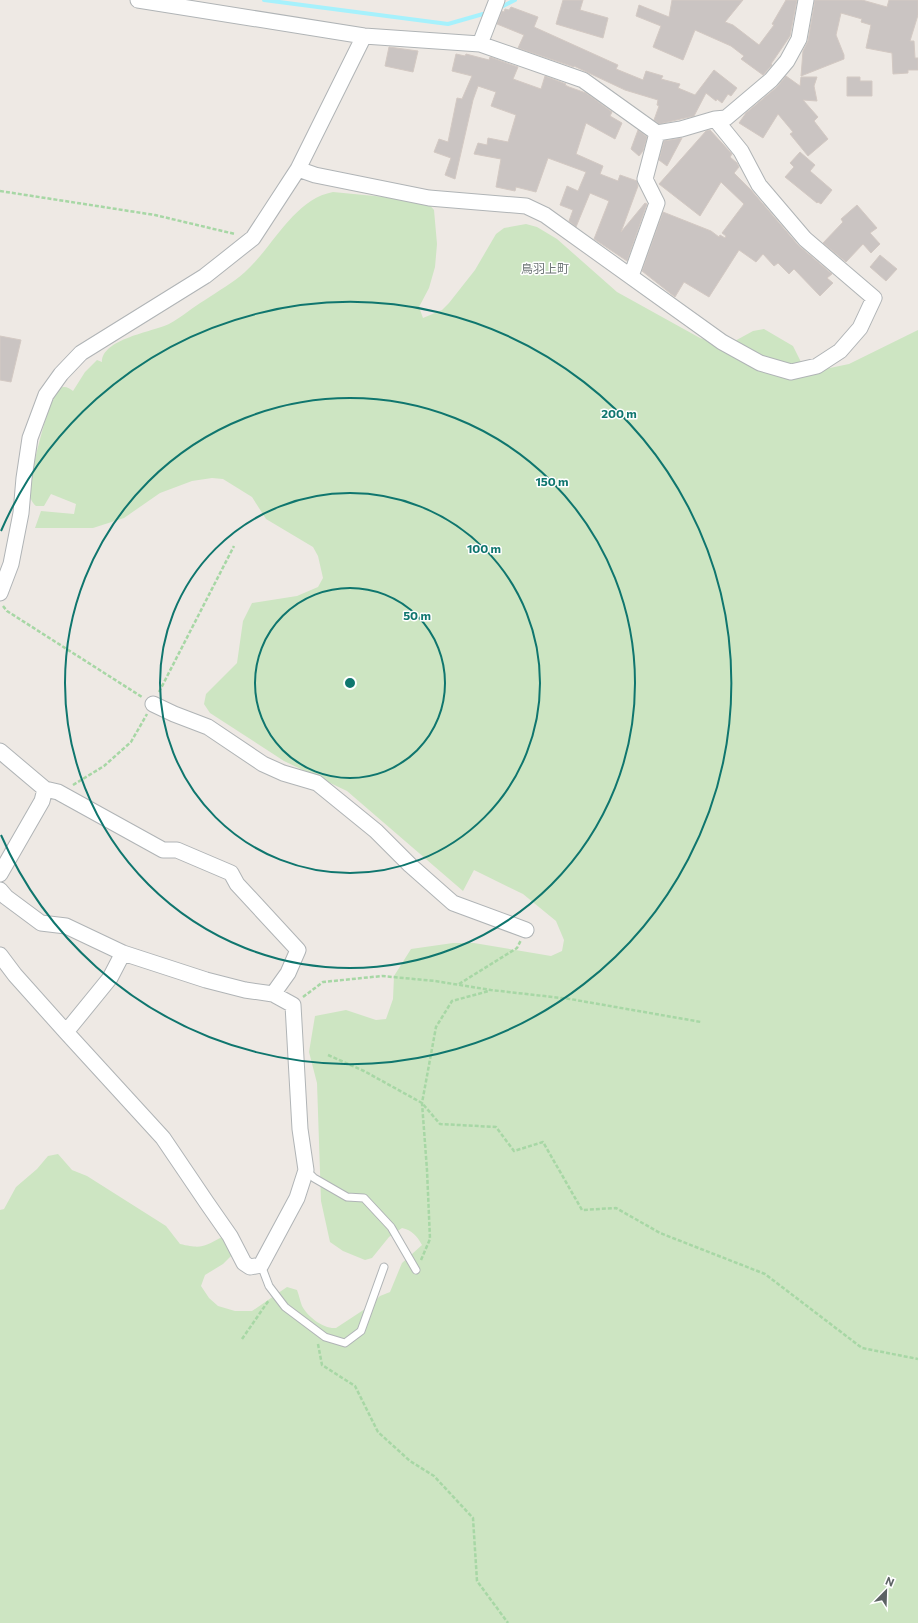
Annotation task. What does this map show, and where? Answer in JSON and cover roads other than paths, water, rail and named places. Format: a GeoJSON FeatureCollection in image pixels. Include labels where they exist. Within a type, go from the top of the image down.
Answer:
{"type":"FeatureCollection","features":[{"type":"Feature","properties":{"kind":"street"},"geometry":{"type":"LineString","coordinates":[[138,0],[364,36],[480,44],[583,80],[657,133],[681,129],[715,119],[726,118],[771,80],[787,61],[799,38],[806,0]]}},
{"type":"Feature","properties":{"kind":"street"},"geometry":{"type":"LineString","coordinates":[[480,44],[497,0]]}},
{"type":"Feature","properties":{"kind":"street"},"geometry":{"type":"LineString","coordinates":[[0,594],[11,564],[21,513],[30,438],[46,395],[61,374],[81,353],[205,276],[253,238],[298,169],[364,36]]}},
{"type":"Feature","properties":{"kind":"street"},"geometry":{"type":"LineString","coordinates":[[298,169],[315,175],[429,198],[526,206],[545,215],[722,342],[760,363],[791,372],[817,366],[840,351],[860,328],[874,298],[805,239],[759,185],[741,151],[715,119]]}},
{"type":"Feature","properties":{"kind":"street"},"geometry":{"type":"LineString","coordinates":[[631,276],[657,203],[645,179],[657,133]]}},
{"type":"Feature","properties":{"kind":"street"},"geometry":{"type":"LineString","coordinates":[[153,704],[208,727],[263,764],[283,773],[317,783],[376,831],[410,865],[453,903],[526,930]]}},
{"type":"Feature","properties":{"kind":"street"},"geometry":{"type":"LineString","coordinates":[[0,751],[52,790],[163,850],[177,850],[232,873],[237,884],[298,950],[288,973],[273,994]]}},
{"type":"Feature","properties":{"kind":"street"},"geometry":{"type":"LineString","coordinates":[[0,874],[42,801],[52,790]]}},
{"type":"Feature","properties":{"kind":"street"},"geometry":{"type":"LineString","coordinates":[[0,890],[6,897],[41,923],[66,926],[123,953],[206,980],[245,990],[273,994],[293,1005],[300,1129],[306,1170],[297,1198],[261,1265],[250,1267],[244,1263],[230,1236],[163,1138],[15,975],[0,955]]}},
{"type":"Feature","properties":{"kind":"street"},"geometry":{"type":"LineString","coordinates":[[66,1032],[110,978],[123,953]]}},
{"type":"Feature","properties":{"kind":"lane"},"geometry":{"type":"LineString","coordinates":[[306,1170],[314,1178],[347,1196],[364,1198],[391,1227],[416,1270]]}},
{"type":"Feature","properties":{"kind":"lane"},"geometry":{"type":"LineString","coordinates":[[261,1265],[268,1286],[285,1307],[325,1337],[345,1343],[360,1331],[384,1267]]}},
{"type":"Feature","properties":{"kind":"waterway"},"geometry":{"type":"LineString","coordinates":[[264,0],[448,24],[483,14]]}},
{"type":"Feature","properties":{"kind":"waterway"},"geometry":{"type":"LineString","coordinates":[[503,6],[515,0]]}},
{"type":"Feature","properties":{"kind":"district","name":"鳥羽上町"},"geometry":{"type":"Point","coordinates":[545,269]}}]}
